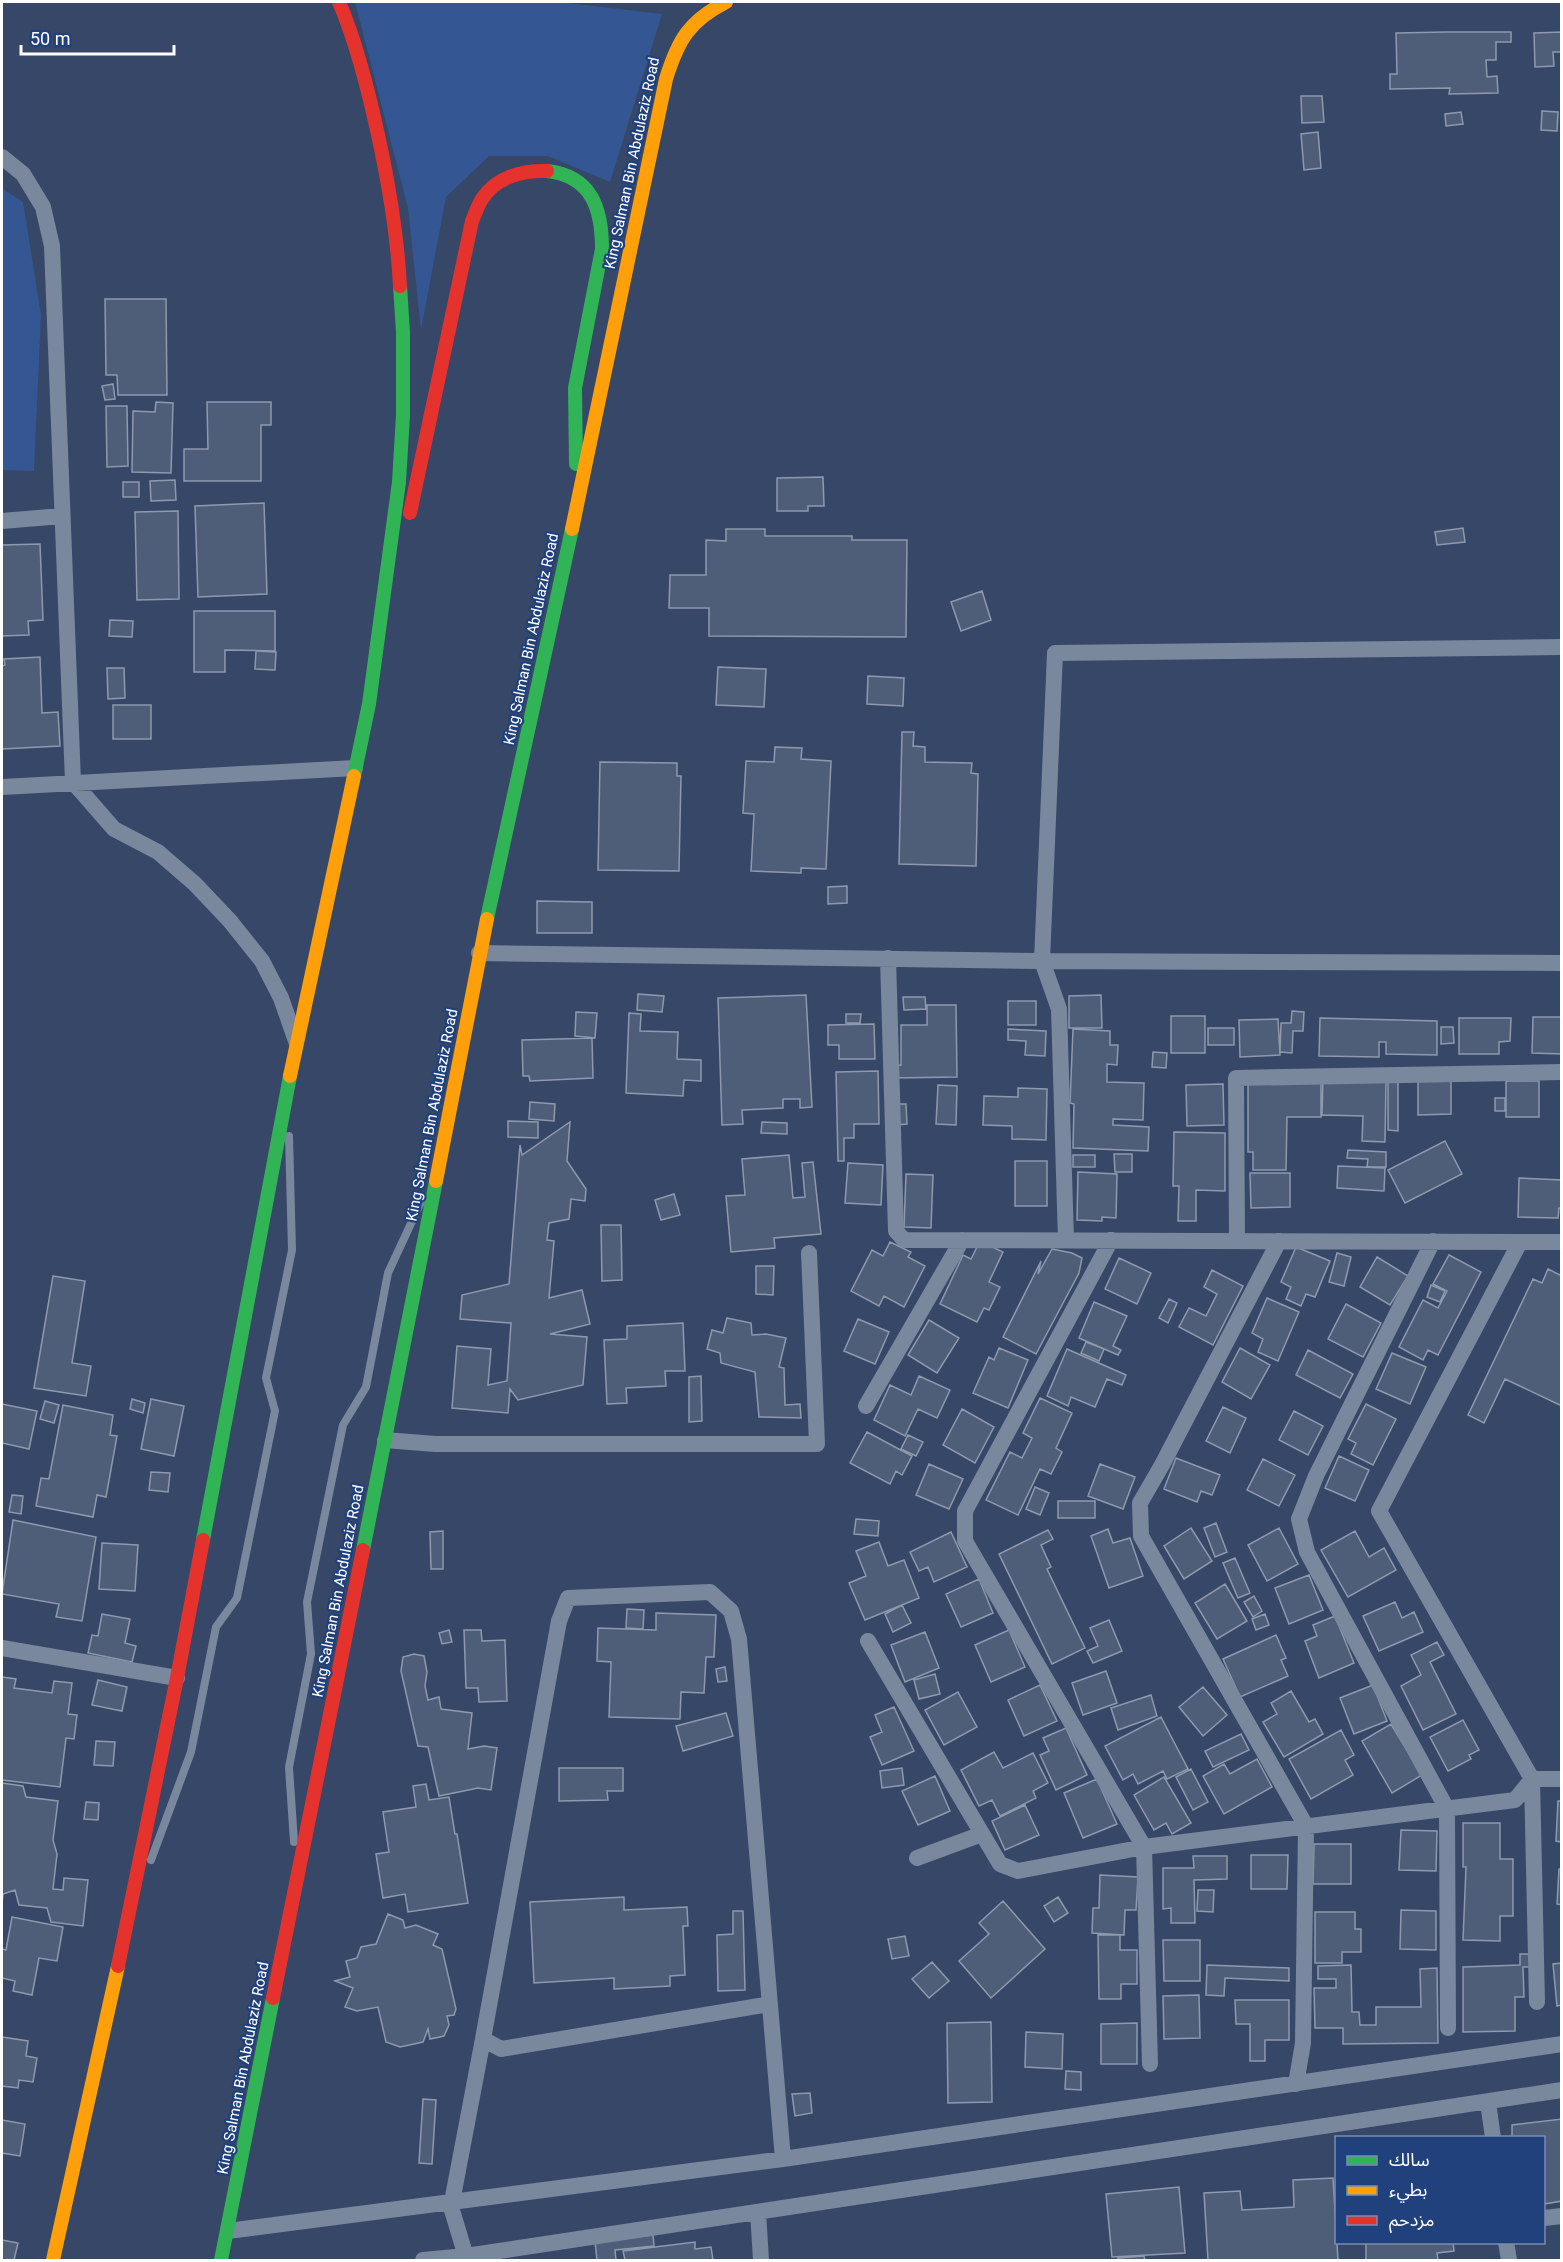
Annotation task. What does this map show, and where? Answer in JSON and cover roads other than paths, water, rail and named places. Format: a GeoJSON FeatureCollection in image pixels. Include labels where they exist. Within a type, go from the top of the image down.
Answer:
{"type":"FeatureCollection","features":[{"type":"Feature","properties":{"kind":"main road"},"geometry":{"type":"LineString","coordinates":[[339,2],[350,27],[387,173],[399,259],[403,332],[403,415],[399,482],[369,704]]}},
{"type":"Feature","properties":{"kind":"main road","name":"King Salman Bin Abdulaziz Road"},"geometry":{"type":"LineString","coordinates":[[221,2260],[385,1440],[479,953],[576,512],[666,79],[674,50],[691,24],[713,8],[726,2]]}},
{"type":"Feature","properties":{"kind":"main road"},"geometry":{"type":"LineString","coordinates":[[53,2260],[125,1933],[177,1678],[288,1084],[472,221],[483,197],[497,183],[512,174],[529,170],[551,171],[572,178],[580,184],[587,190],[597,209],[602,228],[602,249],[575,388],[576,512]]}},
{"type":"Feature","properties":{"kind":"street"},"geometry":{"type":"LineString","coordinates":[[2,157],[23,174],[43,207],[52,246],[73,782],[114,829],[158,852],[195,884],[230,921],[262,961],[281,998],[297,1043]]}},
{"type":"Feature","properties":{"kind":"street"},"geometry":{"type":"LineString","coordinates":[[2,521],[62,516]]}},
{"type":"Feature","properties":{"kind":"street"},"geometry":{"type":"LineString","coordinates":[[1066,1240],[1059,1009],[1042,962],[1055,653],[1562,647]]}},
{"type":"Feature","properties":{"kind":"street"},"geometry":{"type":"LineString","coordinates":[[2,787],[355,768]]}},
{"type":"Feature","properties":{"kind":"street"},"geometry":{"type":"LineString","coordinates":[[479,953],[1042,962],[1562,963]]}},
{"type":"Feature","properties":{"kind":"street"},"geometry":{"type":"LineString","coordinates":[[888,958],[896,1231],[904,1240],[1562,1242]]}},
{"type":"Feature","properties":{"kind":"street"},"geometry":{"type":"LineString","coordinates":[[1237,1241],[1236,1078],[1562,1072]]}},
{"type":"Feature","properties":{"kind":"street"},"geometry":{"type":"LineString","coordinates":[[866,1406],[962,1240]]}},
{"type":"Feature","properties":{"kind":"street"},"geometry":{"type":"LineString","coordinates":[[1111,1240],[965,1511],[965,1541],[1144,1846],[1150,2064]]}},
{"type":"Feature","properties":{"kind":"street"},"geometry":{"type":"LineString","coordinates":[[1279,1241],[1140,1503],[1141,1536],[1306,1826],[1303,2043],[1296,2084]]}},
{"type":"Feature","properties":{"kind":"street"},"geometry":{"type":"LineString","coordinates":[[1433,1241],[1316,1476],[1299,1519],[1307,1552],[1447,1809],[1448,2028]]}},
{"type":"Feature","properties":{"kind":"street"},"geometry":{"type":"LineString","coordinates":[[1520,1242],[1379,1510],[1532,1779],[1537,2002]]}},
{"type":"Feature","properties":{"kind":"street"},"geometry":{"type":"LineString","coordinates":[[385,1440],[435,1444],[817,1444],[809,1253]]}},
{"type":"Feature","properties":{"kind":"street"},"geometry":{"type":"LineString","coordinates":[[466,2258],[451,2206],[559,1621],[568,1598],[710,1592],[731,1611],[739,1639],[783,2159]]}},
{"type":"Feature","properties":{"kind":"street"},"geometry":{"type":"LineString","coordinates":[[868,1641],[1000,1864],[1018,1871],[1144,1846],[1515,1800],[1532,1779]]}},
{"type":"Feature","properties":{"kind":"street"},"geometry":{"type":"LineString","coordinates":[[2,1648],[177,1678]]}},
{"type":"Feature","properties":{"kind":"street"},"geometry":{"type":"LineString","coordinates":[[1532,1779],[1562,1779]]}},
{"type":"Feature","properties":{"kind":"street"},"geometry":{"type":"LineString","coordinates":[[917,1858],[982,1834]]}},
{"type":"Feature","properties":{"kind":"street"},"geometry":{"type":"LineString","coordinates":[[483,2039],[501,2049],[770,2004]]}},
{"type":"Feature","properties":{"kind":"street"},"geometry":{"type":"LineString","coordinates":[[228,2230],[783,2159],[1562,2044]]}},
{"type":"Feature","properties":{"kind":"street"},"geometry":{"type":"LineString","coordinates":[[423,2260],[466,2258],[1562,2090]]}},
{"type":"Feature","properties":{"kind":"street"},"geometry":{"type":"LineString","coordinates":[[1488,2102],[1493,2136]]}},
{"type":"Feature","properties":{"kind":"street"},"geometry":{"type":"LineString","coordinates":[[758,2212],[761,2260]]}},
{"type":"Feature","properties":{"kind":"street"},"geometry":{"type":"LineString","coordinates":[[1545,2218],[1562,2216]]}},
{"type":"Feature","properties":{"kind":"street"},"geometry":{"type":"LineString","coordinates":[[1506,2244],[1509,2260]]}},
{"type":"Feature","properties":{"kind":"lane"},"geometry":{"type":"LineString","coordinates":[[125,1933],[191,1752],[216,1627],[237,1598],[275,1411],[266,1378],[292,1251],[288,1084]]}},
{"type":"Feature","properties":{"kind":"lane"},"geometry":{"type":"LineString","coordinates":[[296,1881],[289,1767],[311,1654],[306,1602],[343,1425],[366,1387],[388,1273],[440,1161]]}}]}
